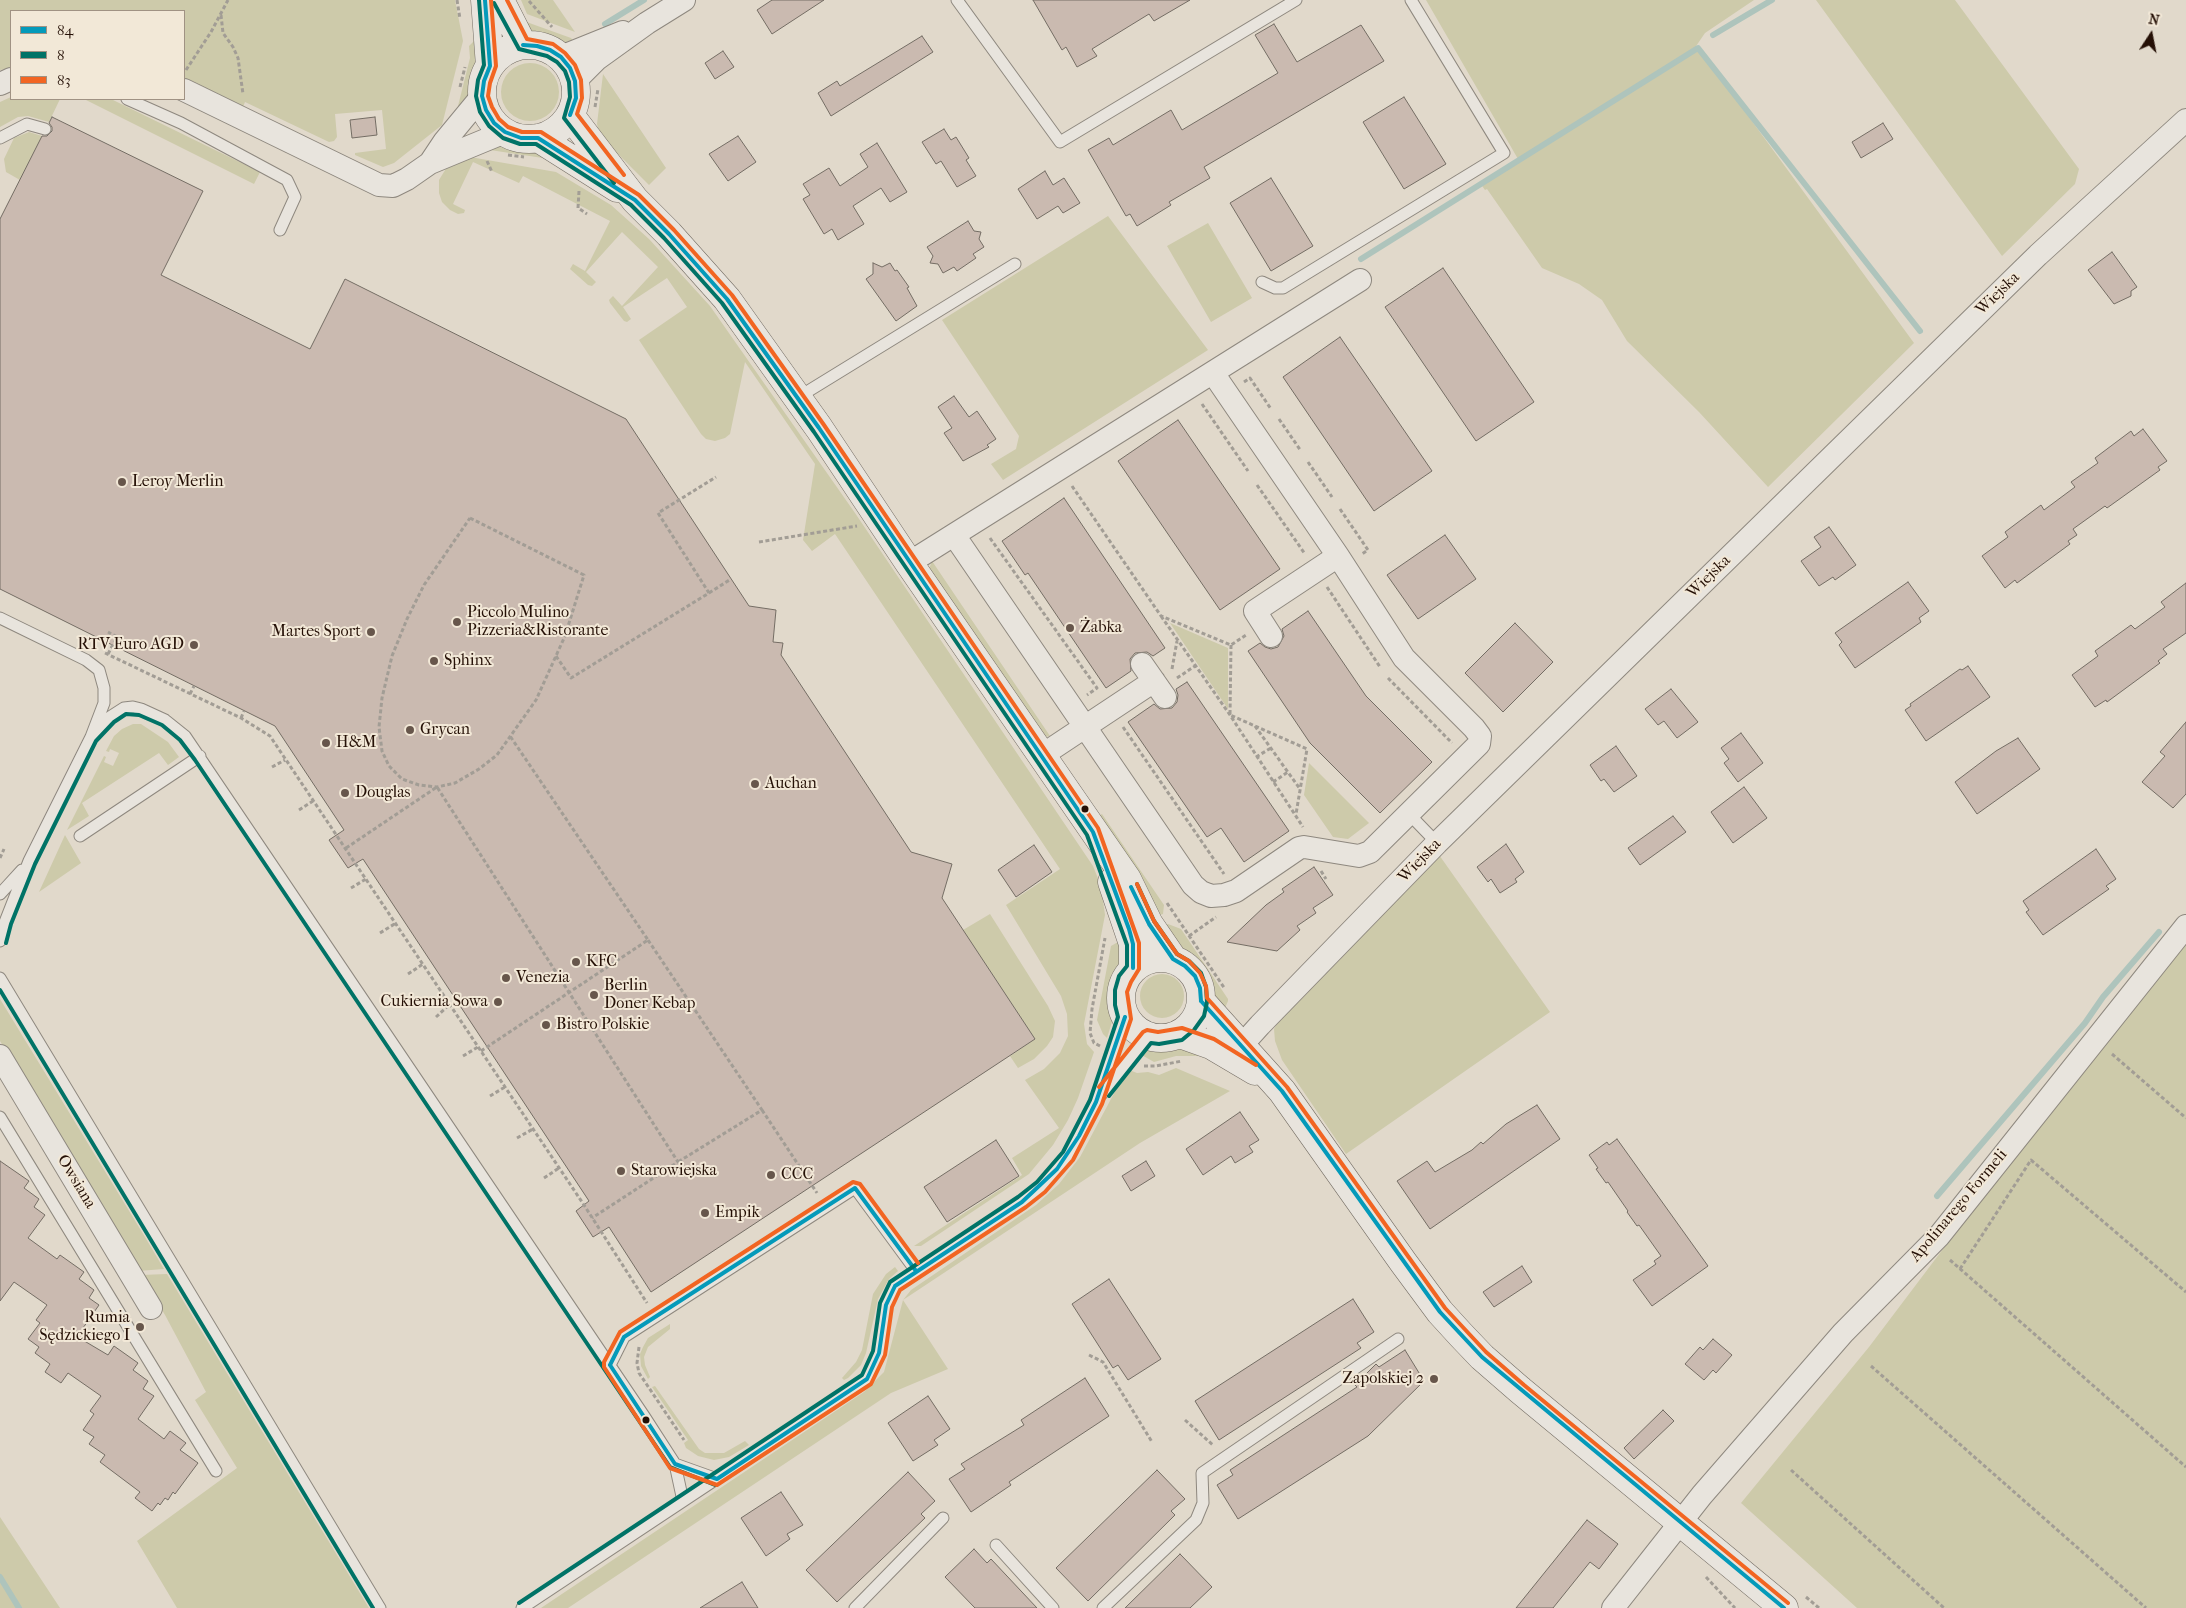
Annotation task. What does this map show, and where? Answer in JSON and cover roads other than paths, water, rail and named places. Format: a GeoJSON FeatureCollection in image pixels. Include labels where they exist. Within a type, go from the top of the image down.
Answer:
{"type":"FeatureCollection","features":[{"type":"Feature","properties":{"kind":"main road"},"geometry":{"type":"LineString","coordinates":[[485,0],[478,66],[484,81],[471,93],[486,110],[494,123],[505,132],[521,138],[538,138],[551,134],[582,115]]}},
{"type":"Feature","properties":{"kind":"main road"},"geometry":{"type":"LineString","coordinates":[[500,0],[523,45]]}},
{"type":"Feature","properties":{"kind":"main road"},"geometry":{"type":"LineString","coordinates":[[478,66],[504,52],[523,45],[537,46],[550,50],[561,57],[587,84],[576,98],[582,115],[635,200]]}},
{"type":"Feature","properties":{"kind":"main road"},"geometry":{"type":"LineString","coordinates":[[538,138],[635,200],[669,234],[727,299],[1127,879],[1149,924],[1173,959],[1185,966],[1195,976],[1200,988],[1201,1001],[1194,1020],[1180,1034]]}},
{"type":"Feature","properties":{"kind":"main road"},"geometry":{"type":"LineString","coordinates":[[1093,832],[1129,929],[1133,944],[1133,968]]}},
{"type":"Feature","properties":{"kind":"main road"},"geometry":{"type":"LineString","coordinates":[[1173,959],[1152,958],[1133,968],[1125,978],[1121,991],[1121,1004],[1125,1017],[1131,1025],[1148,1036],[1158,1038],[1180,1034],[1211,1045],[1254,1070],[1282,1091]]}},
{"type":"Feature","properties":{"kind":"main road"},"geometry":{"type":"LineString","coordinates":[[1201,1001],[1282,1091],[1440,1312],[1482,1357],[1784,1608]]}},
{"type":"Feature","properties":{"kind":"street"},"geometry":{"type":"LineString","coordinates":[[587,84],[597,59],[647,23],[684,0]]}},
{"type":"Feature","properties":{"kind":"street"},"geometry":{"type":"LineString","coordinates":[[561,57],[647,23]]}},
{"type":"Feature","properties":{"kind":"street"},"geometry":{"type":"LineString","coordinates":[[185,90],[379,185],[393,186],[430,163],[505,132]]}},
{"type":"Feature","properties":{"kind":"street"},"geometry":{"type":"LineString","coordinates":[[430,163],[471,93]]}},
{"type":"Feature","properties":{"kind":"street","name":"Wiejska"},"geometry":{"type":"LineString","coordinates":[[1242,1045],[1437,843],[2038,255],[2186,120]]}},
{"type":"Feature","properties":{"kind":"street"},"geometry":{"type":"LineString","coordinates":[[909,563],[1360,280]]}},
{"type":"Feature","properties":{"kind":"street"},"geometry":{"type":"LineString","coordinates":[[954,534],[1194,885],[1202,892],[1211,896],[1224,895],[1236,891],[1299,848],[1304,847],[1364,855],[1377,848],[1474,751],[1479,744],[1480,736],[1404,658],[1214,372]]}},
{"type":"Feature","properties":{"kind":"street"},"geometry":{"type":"LineString","coordinates":[[1260,634],[1255,611],[1338,556]]}},
{"type":"Feature","properties":{"kind":"street"},"geometry":{"type":"LineString","coordinates":[[1042,756],[1161,679]]}},
{"type":"Feature","properties":{"kind":"street","name":"Apolinarego Formeli"},"geometry":{"type":"LineString","coordinates":[[1613,1608],[1702,1495],[1843,1333],[1939,1236],[2186,926]]}},
{"type":"Feature","properties":{"kind":"street","name":"Owsiana"},"geometry":{"type":"LineString","coordinates":[[0,1056],[151,1308]]}},
{"type":"Feature","properties":{"kind":"lane"},"geometry":{"type":"LineString","coordinates":[[957,0],[1060,142],[1296,0]]}},
{"type":"Feature","properties":{"kind":"lane"},"geometry":{"type":"LineString","coordinates":[[1262,282],[1269,286],[1284,288],[1504,153],[1411,0]]}},
{"type":"Feature","properties":{"kind":"lane"},"geometry":{"type":"LineString","coordinates":[[128,100],[181,123],[286,180],[295,196],[280,230]]}},
{"type":"Feature","properties":{"kind":"lane"},"geometry":{"type":"LineString","coordinates":[[0,138],[27,124],[46,129]]}},
{"type":"Feature","properties":{"kind":"lane"},"geometry":{"type":"LineString","coordinates":[[797,398],[1015,264]]}},
{"type":"Feature","properties":{"kind":"lane"},"geometry":{"type":"LineString","coordinates":[[0,618],[79,657],[99,670],[104,688],[104,703],[91,737],[29,861],[5,922],[0,941]]}},
{"type":"Feature","properties":{"kind":"lane"},"geometry":{"type":"LineString","coordinates":[[91,737],[110,718],[124,708],[132,707],[165,720],[185,736],[644,1416],[675,1464],[684,1501]]}},
{"type":"Feature","properties":{"kind":"lane"},"geometry":{"type":"LineString","coordinates":[[80,836],[200,756]]}},
{"type":"Feature","properties":{"kind":"lane"},"geometry":{"type":"LineString","coordinates":[[1410,815],[1437,843]]}},
{"type":"Feature","properties":{"kind":"lane"},"geometry":{"type":"LineString","coordinates":[[0,894],[29,861]]}},
{"type":"Feature","properties":{"kind":"lane"},"geometry":{"type":"LineString","coordinates":[[0,978],[380,1608]]}},
{"type":"Feature","properties":{"kind":"lane"},"geometry":{"type":"LineString","coordinates":[[522,1608],[867,1379],[879,1353],[886,1305],[895,1286],[1022,1202],[1041,1186],[1068,1156],[1096,1102],[1125,1017]]}},
{"type":"Feature","properties":{"kind":"lane"},"geometry":{"type":"LineString","coordinates":[[1096,1102],[1148,1036]]}},
{"type":"Feature","properties":{"kind":"lane"},"geometry":{"type":"LineString","coordinates":[[0,1117],[216,1471]]}},
{"type":"Feature","properties":{"kind":"lane"},"geometry":{"type":"LineString","coordinates":[[610,1365],[624,1337],[630,1332],[654,1320],[747,1256],[855,1188],[916,1271]]}},
{"type":"Feature","properties":{"kind":"lane"},"geometry":{"type":"LineString","coordinates":[[1103,1608],[1196,1520],[1203,1503],[1202,1473],[1398,1339]]}},
{"type":"Feature","properties":{"kind":"lane"},"geometry":{"type":"LineString","coordinates":[[675,1464],[717,1479]]}},
{"type":"Feature","properties":{"kind":"lane"},"geometry":{"type":"LineString","coordinates":[[855,1608],[942,1518]]}},
{"type":"Feature","properties":{"kind":"lane"},"geometry":{"type":"LineString","coordinates":[[996,1545],[1053,1608]]}},
{"type":"Feature","properties":{"kind":"waterway"},"geometry":{"type":"LineString","coordinates":[[605,24],[644,0]]}},
{"type":"Feature","properties":{"kind":"waterway"},"geometry":{"type":"LineString","coordinates":[[1713,35],[1772,0]]}},
{"type":"Feature","properties":{"kind":"waterway"},"geometry":{"type":"LineString","coordinates":[[1361,259],[1698,48],[1920,331]]}},
{"type":"Feature","properties":{"kind":"waterway"},"geometry":{"type":"LineString","coordinates":[[1937,1196],[2085,1023],[2103,997],[2159,932]]}},
{"type":"Feature","properties":{"kind":"waterway"},"geometry":{"type":"LineString","coordinates":[[0,1577],[19,1608]]}},
{"type":"Feature","properties":{"kind":"place","name":"Leroy Merlin"},"geometry":{"type":"Point","coordinates":[122,482]}},
{"type":"Feature","properties":{"kind":"place","name":"Piccolo Mulino Pizzeria&Ristorante"},"geometry":{"type":"Point","coordinates":[457,622]}},
{"type":"Feature","properties":{"kind":"place","name":"Żabka"},"geometry":{"type":"Point","coordinates":[1070,628]}},
{"type":"Feature","properties":{"kind":"place","name":"Martes Sport"},"geometry":{"type":"Point","coordinates":[371,632]}},
{"type":"Feature","properties":{"kind":"place","name":"RTV Euro AGD"},"geometry":{"type":"Point","coordinates":[194,645]}},
{"type":"Feature","properties":{"kind":"place","name":"Sphinx"},"geometry":{"type":"Point","coordinates":[434,661]}},
{"type":"Feature","properties":{"kind":"place","name":"Grycan"},"geometry":{"type":"Point","coordinates":[410,730]}},
{"type":"Feature","properties":{"kind":"place","name":"H&M"},"geometry":{"type":"Point","coordinates":[326,743]}},
{"type":"Feature","properties":{"kind":"place","name":"Auchan"},"geometry":{"type":"Point","coordinates":[755,784]}},
{"type":"Feature","properties":{"kind":"place","name":"Douglas"},"geometry":{"type":"Point","coordinates":[345,793]}},
{"type":"Feature","properties":{"kind":"place","name":"KFC"},"geometry":{"type":"Point","coordinates":[576,962]}},
{"type":"Feature","properties":{"kind":"place","name":"Venezia"},"geometry":{"type":"Point","coordinates":[506,978]}},
{"type":"Feature","properties":{"kind":"place","name":"Berlin Doner Kebap"},"geometry":{"type":"Point","coordinates":[594,995]}},
{"type":"Feature","properties":{"kind":"place","name":"Cukiernia Sowa"},"geometry":{"type":"Point","coordinates":[498,1002]}},
{"type":"Feature","properties":{"kind":"place","name":"Bistro Polskie"},"geometry":{"type":"Point","coordinates":[546,1025]}},
{"type":"Feature","properties":{"kind":"place","name":"Starowiejska"},"geometry":{"type":"Point","coordinates":[621,1171]}},
{"type":"Feature","properties":{"kind":"place","name":"CCC"},"geometry":{"type":"Point","coordinates":[771,1175]}},
{"type":"Feature","properties":{"kind":"place","name":"Empik"},"geometry":{"type":"Point","coordinates":[705,1213]}},
{"type":"Feature","properties":{"kind":"place","name":"Rumia Sędzickiego I"},"geometry":{"type":"Point","coordinates":[140,1327]}},
{"type":"Feature","properties":{"kind":"place","name":"Zapolskiej 2"},"geometry":{"type":"Point","coordinates":[1434,1379]}}]}
